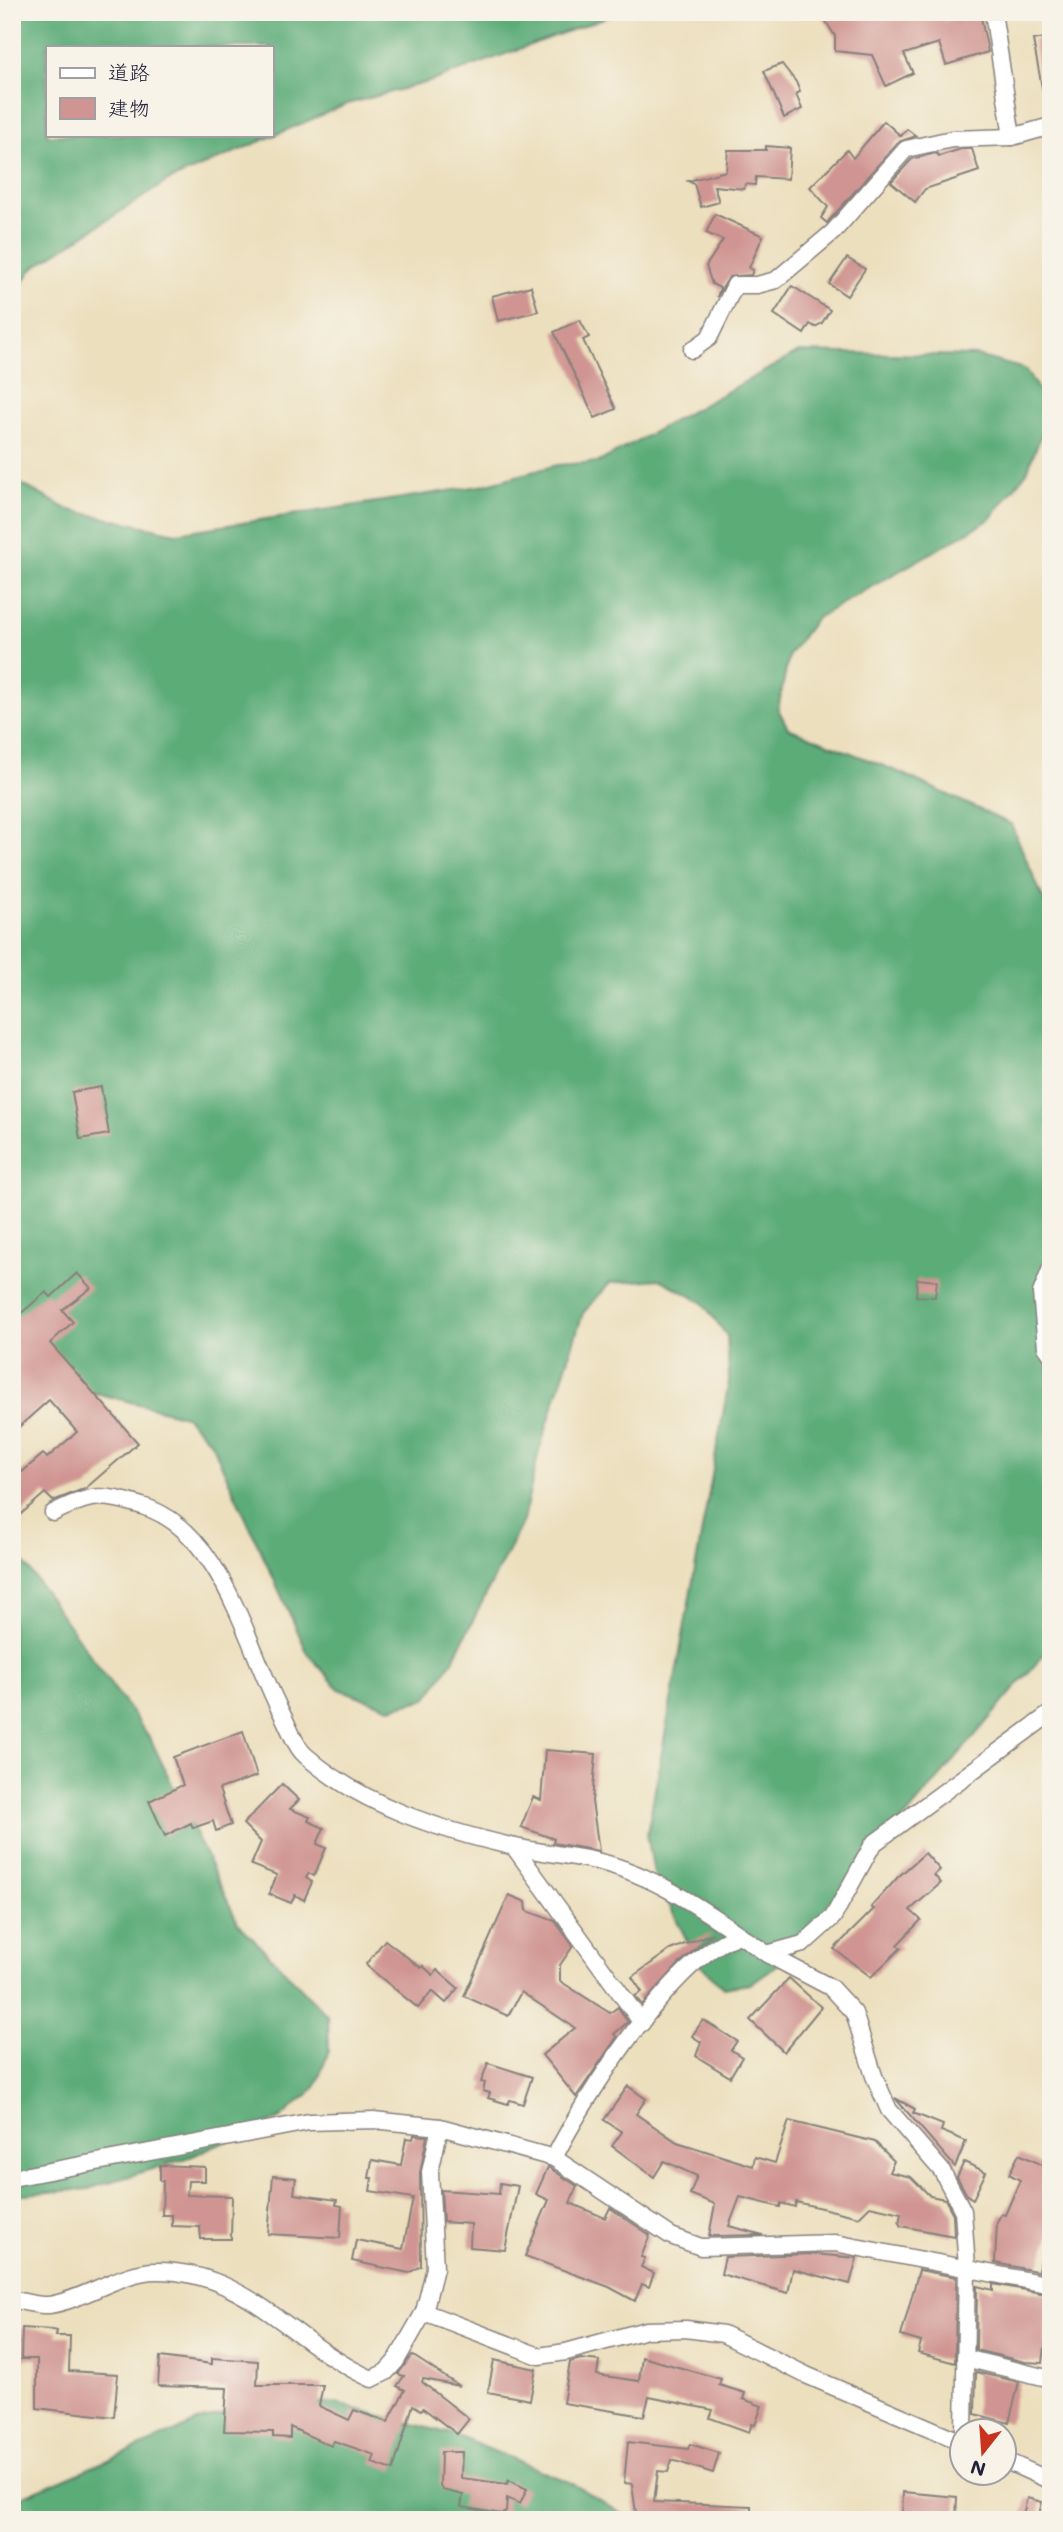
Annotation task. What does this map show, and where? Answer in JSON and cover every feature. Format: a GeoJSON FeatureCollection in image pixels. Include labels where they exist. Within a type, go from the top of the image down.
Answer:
{"type":"FeatureCollection","features":[{"type":"Feature","properties":{"kind":"street"},"geometry":{"type":"LineString","coordinates":[[993,12],[1012,137]]}},
{"type":"Feature","properties":{"kind":"street"},"geometry":{"type":"LineString","coordinates":[[692,350],[709,338],[735,285],[757,285],[776,280],[833,232],[906,149],[952,139],[1012,137],[1051,126]]}},
{"type":"Feature","properties":{"kind":"street"},"geometry":{"type":"LineString","coordinates":[[1051,1268],[1041,1293],[1046,1347],[1051,1354]]}},
{"type":"Feature","properties":{"kind":"street"},"geometry":{"type":"LineString","coordinates":[[52,1513],[84,1498],[108,1495],[158,1511],[187,1531],[213,1562],[264,1681],[303,1753],[338,1781],[443,1828],[514,1847],[602,1862],[687,1898],[767,1954],[830,1987],[854,2013],[874,2076],[889,2110],[943,2171],[963,2211],[967,2268],[964,2416]]}},
{"type":"Feature","properties":{"kind":"street"},"geometry":{"type":"LineString","coordinates":[[767,1954],[803,1944],[833,1917],[873,1844],[1051,1713]]}},
{"type":"Feature","properties":{"kind":"street"},"geometry":{"type":"LineString","coordinates":[[514,1847],[642,2022]]}},
{"type":"Feature","properties":{"kind":"street"},"geometry":{"type":"LineString","coordinates":[[554,2158],[579,2109],[670,1986],[721,1940],[740,1935]]}},
{"type":"Feature","properties":{"kind":"street"},"geometry":{"type":"LineString","coordinates":[[12,2178],[309,2122],[373,2120],[440,2127],[554,2158],[671,2236],[701,2247],[835,2244],[1051,2285]]}},
{"type":"Feature","properties":{"kind":"street"},"geometry":{"type":"LineString","coordinates":[[12,2300],[48,2305],[152,2271],[187,2271],[236,2289],[343,2366],[372,2379],[386,2372],[396,2361],[424,2312],[435,2268],[430,2172],[440,2127]]}},
{"type":"Feature","properties":{"kind":"street"},"geometry":{"type":"LineString","coordinates":[[424,2312],[539,2356],[566,2352],[646,2330],[686,2329],[723,2334],[806,2375],[948,2436]]}},
{"type":"Feature","properties":{"kind":"street"},"geometry":{"type":"LineString","coordinates":[[965,2358],[1051,2379]]}},
{"type":"Feature","properties":{"kind":"street"},"geometry":{"type":"LineString","coordinates":[[1018,2467],[1051,2481]]}},
{"type":"Feature","properties":{"kind":"green space"},"geometry":{"type":"Polygon","coordinates":[[[12,12],[620,12],[432,81],[347,104],[273,136],[273,46],[46,46],[46,136],[273,136],[168,181],[33,268],[12,299],[12,12]]]}},
{"type":"Feature","properties":{"kind":"green space"},"geometry":{"type":"Polygon","coordinates":[[[799,352],[977,356],[1025,369],[1041,394],[1043,429],[1027,472],[989,520],[815,619],[789,655],[778,709],[788,728],[894,770],[1011,824],[1051,917],[1051,1245],[1041,1287],[1051,1413],[1051,1646],[784,1960],[750,1984],[723,1988],[697,1961],[654,1874],[647,1834],[729,1381],[727,1336],[702,1302],[660,1279],[610,1283],[583,1313],[539,1451],[523,1521],[452,1662],[426,1699],[390,1708],[339,1689],[308,1654],[211,1442],[185,1416],[76,1388],[12,1397],[12,479],[69,510],[176,533],[480,486],[557,465],[599,462],[799,352]]]}},
{"type":"Feature","properties":{"kind":"green space"},"geometry":{"type":"Polygon","coordinates":[[[12,1546],[151,1740],[238,1923],[328,2016],[329,2051],[315,2088],[279,2119],[190,2157],[88,2189],[12,2195],[12,1546]]]}},
{"type":"Feature","properties":{"kind":"green space"},"geometry":{"type":"Polygon","coordinates":[[[262,2401],[333,2403],[455,2435],[573,2484],[632,2520],[12,2520],[12,2501],[200,2421],[262,2401]]]}},
{"type":"Feature","properties":{"kind":"building"},"geometry":{"type":"Polygon","coordinates":[[[820,12],[940,12],[943,21],[980,12],[988,52],[946,65],[939,43],[904,54],[913,73],[886,86],[872,55],[835,51],[835,36],[820,12]]]}},
{"type":"Feature","properties":{"kind":"building"},"geometry":{"type":"Polygon","coordinates":[[[1051,37],[1051,92],[1043,93],[1033,40],[1051,37]]]}},
{"type":"Feature","properties":{"kind":"building"},"geometry":{"type":"Polygon","coordinates":[[[782,64],[796,82],[800,92],[796,94],[802,109],[784,118],[764,71],[782,64]]]}},
{"type":"Feature","properties":{"kind":"building"},"geometry":{"type":"Polygon","coordinates":[[[884,121],[901,136],[907,129],[916,136],[898,142],[827,223],[821,218],[828,207],[810,187],[847,150],[853,158],[884,121]]]}},
{"type":"Feature","properties":{"kind":"building"},"geometry":{"type":"Polygon","coordinates":[[[766,146],[790,148],[788,179],[756,177],[755,185],[745,184],[744,189],[714,186],[719,202],[701,207],[694,184],[688,181],[726,171],[728,150],[766,150],[766,146]]]}},
{"type":"Feature","properties":{"kind":"building"},"geometry":{"type":"Polygon","coordinates":[[[961,149],[972,149],[979,171],[925,189],[915,202],[891,182],[912,159],[936,153],[939,156],[961,149]]]}},
{"type":"Feature","properties":{"kind":"building"},"geometry":{"type":"Polygon","coordinates":[[[715,214],[763,236],[749,268],[753,270],[751,275],[729,277],[717,297],[720,288],[712,284],[706,266],[723,240],[706,233],[715,214]]]}},
{"type":"Feature","properties":{"kind":"building"},"geometry":{"type":"Polygon","coordinates":[[[847,258],[865,269],[847,296],[829,284],[847,258]]]}},
{"type":"Feature","properties":{"kind":"building"},"geometry":{"type":"Polygon","coordinates":[[[531,286],[538,311],[498,321],[492,296],[531,286]]]}},
{"type":"Feature","properties":{"kind":"building"},"geometry":{"type":"Polygon","coordinates":[[[792,286],[830,310],[822,323],[815,327],[810,324],[804,334],[774,314],[792,286]]]}},
{"type":"Feature","properties":{"kind":"building"},"geometry":{"type":"Polygon","coordinates":[[[580,320],[589,337],[583,340],[616,409],[595,418],[554,332],[580,320]]]}},
{"type":"Feature","properties":{"kind":"building"},"geometry":{"type":"Polygon","coordinates":[[[101,1087],[109,1134],[80,1139],[72,1092],[101,1087]]]}},
{"type":"Feature","properties":{"kind":"building"},"geometry":{"type":"Polygon","coordinates":[[[77,1273],[91,1288],[62,1310],[73,1322],[50,1343],[138,1443],[86,1488],[53,1501],[45,1493],[12,1522],[12,1461],[22,1472],[43,1454],[47,1458],[77,1432],[49,1400],[12,1433],[12,1321],[46,1292],[51,1297],[77,1273]]]}},
{"type":"Feature","properties":{"kind":"building"},"geometry":{"type":"Polygon","coordinates":[[[917,1279],[937,1281],[935,1297],[916,1296],[917,1279]]]}},
{"type":"Feature","properties":{"kind":"building"},"geometry":{"type":"Polygon","coordinates":[[[243,1731],[257,1776],[219,1789],[231,1825],[216,1831],[213,1821],[193,1828],[191,1823],[165,1836],[149,1801],[183,1785],[173,1757],[243,1731]]]}},
{"type":"Feature","properties":{"kind":"building"},"geometry":{"type":"Polygon","coordinates":[[[545,1750],[596,1754],[592,1801],[599,1851],[553,1843],[554,1839],[521,1827],[533,1797],[541,1800],[545,1750]]]}},
{"type":"Feature","properties":{"kind":"building"},"geometry":{"type":"Polygon","coordinates":[[[282,1784],[299,1800],[290,1809],[310,1817],[308,1821],[324,1828],[317,1844],[326,1848],[314,1876],[309,1873],[306,1878],[312,1882],[304,1900],[295,1895],[291,1903],[269,1894],[277,1875],[251,1865],[261,1842],[243,1824],[282,1784]]]}},
{"type":"Feature","properties":{"kind":"building"},"geometry":{"type":"Polygon","coordinates":[[[925,1853],[940,1870],[934,1875],[941,1883],[910,1910],[921,1920],[897,1945],[901,1948],[871,1977],[834,1949],[874,1909],[871,1907],[898,1877],[925,1853]]]}},
{"type":"Feature","properties":{"kind":"building"},"geometry":{"type":"Polygon","coordinates":[[[509,1895],[526,1902],[527,1911],[555,1921],[573,1946],[560,1965],[560,1981],[610,2013],[618,2007],[628,2022],[614,2034],[617,2037],[576,2097],[542,2055],[575,2028],[521,1992],[508,2016],[464,1996],[509,1895]]]}},
{"type":"Feature","properties":{"kind":"building"},"geometry":{"type":"Polygon","coordinates":[[[713,1933],[681,1962],[642,2005],[635,1996],[642,1992],[632,1977],[670,1950],[713,1933]]]}},
{"type":"Feature","properties":{"kind":"building"},"geometry":{"type":"Polygon","coordinates":[[[385,1940],[421,1968],[423,1966],[433,1975],[437,1970],[458,1988],[446,2003],[432,1991],[418,2008],[368,1967],[366,1964],[385,1940]]]}},
{"type":"Feature","properties":{"kind":"building"},"geometry":{"type":"Polygon","coordinates":[[[789,1978],[821,2007],[784,2052],[750,2020],[789,1978]]]}},
{"type":"Feature","properties":{"kind":"building"},"geometry":{"type":"Polygon","coordinates":[[[703,2020],[737,2041],[731,2050],[742,2057],[730,2077],[696,2056],[701,2042],[692,2036],[703,2020]]]}},
{"type":"Feature","properties":{"kind":"building"},"geometry":{"type":"Polygon","coordinates":[[[488,2063],[532,2077],[523,2104],[510,2100],[508,2104],[488,2098],[490,2093],[483,2091],[485,2083],[481,2082],[488,2063]]]}},
{"type":"Feature","properties":{"kind":"building"},"geometry":{"type":"Polygon","coordinates":[[[628,2086],[646,2099],[636,2114],[677,2142],[753,2166],[755,2157],[775,2163],[789,2121],[875,2142],[894,2161],[889,2172],[911,2177],[930,2196],[945,2199],[953,2214],[954,2236],[901,2226],[901,2213],[870,2206],[859,2217],[796,2202],[795,2207],[781,2203],[780,2207],[740,2197],[729,2226],[763,2235],[709,2236],[715,2204],[690,2194],[697,2176],[664,2161],[654,2177],[612,2146],[622,2132],[604,2120],[628,2086]]]}},
{"type":"Feature","properties":{"kind":"building"},"geometry":{"type":"Polygon","coordinates":[[[895,2098],[915,2109],[913,2113],[943,2125],[941,2131],[966,2141],[955,2167],[895,2098]]]}},
{"type":"Feature","properties":{"kind":"building"},"geometry":{"type":"Polygon","coordinates":[[[414,2135],[427,2136],[420,2173],[421,2266],[409,2273],[352,2261],[356,2240],[403,2249],[413,2198],[370,2191],[372,2178],[369,2178],[372,2160],[401,2165],[406,2138],[413,2139],[414,2135]]]}},
{"type":"Feature","properties":{"kind":"building"},"geometry":{"type":"Polygon","coordinates":[[[1019,2154],[1051,2169],[1051,2233],[1038,2269],[1051,2271],[1051,2274],[995,2263],[997,2222],[1001,2214],[1005,2215],[1020,2180],[1009,2174],[1019,2154]]]}},
{"type":"Feature","properties":{"kind":"building"},"geometry":{"type":"Polygon","coordinates":[[[964,2162],[986,2172],[973,2199],[967,2195],[957,2177],[964,2162]]]}},
{"type":"Feature","properties":{"kind":"building"},"geometry":{"type":"Polygon","coordinates":[[[160,2165],[205,2167],[205,2181],[188,2181],[187,2195],[232,2196],[231,2239],[201,2239],[200,2227],[172,2226],[172,2215],[162,2215],[163,2181],[160,2181],[160,2165]]]}},
{"type":"Feature","properties":{"kind":"building"},"geometry":{"type":"Polygon","coordinates":[[[548,2167],[577,2186],[570,2203],[605,2218],[610,2208],[650,2235],[641,2257],[645,2258],[641,2267],[654,2273],[649,2287],[642,2284],[635,2301],[609,2287],[525,2256],[549,2200],[536,2194],[548,2167]]]}},
{"type":"Feature","properties":{"kind":"building"},"geometry":{"type":"Polygon","coordinates":[[[273,2176],[296,2178],[294,2194],[337,2200],[336,2205],[342,2206],[340,2238],[268,2234],[273,2176]]]}},
{"type":"Feature","properties":{"kind":"building"},"geometry":{"type":"Polygon","coordinates":[[[500,2183],[518,2186],[505,2250],[470,2247],[471,2224],[443,2222],[441,2190],[499,2194],[500,2183]]]}},
{"type":"Feature","properties":{"kind":"building"},"geometry":{"type":"Polygon","coordinates":[[[814,2254],[857,2258],[850,2284],[793,2269],[788,2293],[721,2274],[725,2257],[814,2254]]]}},
{"type":"Feature","properties":{"kind":"building"},"geometry":{"type":"Polygon","coordinates":[[[919,2270],[956,2277],[955,2363],[918,2353],[921,2342],[901,2336],[919,2270]]]}},
{"type":"Feature","properties":{"kind":"building"},"geometry":{"type":"Polygon","coordinates":[[[993,2284],[1051,2295],[1043,2363],[1025,2362],[976,2350],[977,2286],[993,2290],[993,2284]]]}},
{"type":"Feature","properties":{"kind":"building"},"geometry":{"type":"Polygon","coordinates":[[[22,2328],[52,2330],[57,2331],[56,2336],[70,2336],[69,2371],[118,2374],[114,2417],[37,2408],[37,2359],[21,2359],[22,2328]]]}},
{"type":"Feature","properties":{"kind":"building"},"geometry":{"type":"Polygon","coordinates":[[[412,2355],[459,2386],[423,2379],[422,2382],[469,2419],[457,2434],[423,2408],[421,2410],[413,2405],[393,2470],[372,2463],[375,2455],[334,2441],[331,2446],[290,2427],[290,2438],[273,2437],[273,2432],[224,2431],[227,2388],[158,2386],[160,2357],[212,2364],[212,2358],[258,2361],[257,2385],[323,2385],[319,2406],[349,2420],[354,2410],[388,2422],[405,2390],[397,2386],[404,2376],[398,2374],[412,2355]]]}},
{"type":"Feature","properties":{"kind":"building"},"geometry":{"type":"Polygon","coordinates":[[[642,2357],[721,2379],[719,2385],[745,2393],[743,2399],[762,2406],[755,2425],[752,2424],[749,2432],[710,2418],[713,2410],[649,2397],[644,2416],[563,2403],[570,2362],[581,2359],[599,2361],[597,2375],[639,2381],[642,2357]]]}},
{"type":"Feature","properties":{"kind":"building"},"geometry":{"type":"Polygon","coordinates":[[[494,2360],[536,2369],[530,2400],[488,2392],[494,2360]]]}},
{"type":"Feature","properties":{"kind":"building"},"geometry":{"type":"Polygon","coordinates":[[[976,2372],[1019,2382],[1011,2416],[975,2414],[976,2372]]]}},
{"type":"Feature","properties":{"kind":"building"},"geometry":{"type":"Polygon","coordinates":[[[628,2442],[688,2449],[690,2444],[719,2453],[713,2473],[672,2460],[668,2472],[658,2471],[654,2502],[751,2506],[751,2520],[637,2520],[632,2484],[624,2483],[628,2442]]]}},
{"type":"Feature","properties":{"kind":"building"},"geometry":{"type":"Polygon","coordinates":[[[441,2452],[462,2452],[461,2478],[507,2484],[509,2480],[527,2489],[520,2504],[507,2498],[506,2512],[502,2514],[461,2507],[463,2495],[442,2490],[440,2485],[441,2452]]]}},
{"type":"Feature","properties":{"kind":"building"},"geometry":{"type":"Polygon","coordinates":[[[903,2492],[957,2497],[956,2520],[902,2520],[903,2492]]]}},
{"type":"Feature","properties":{"kind":"building"},"geometry":{"type":"Polygon","coordinates":[[[1027,2498],[1042,2502],[1038,2519],[1023,2515],[1027,2498]]]}}]}
